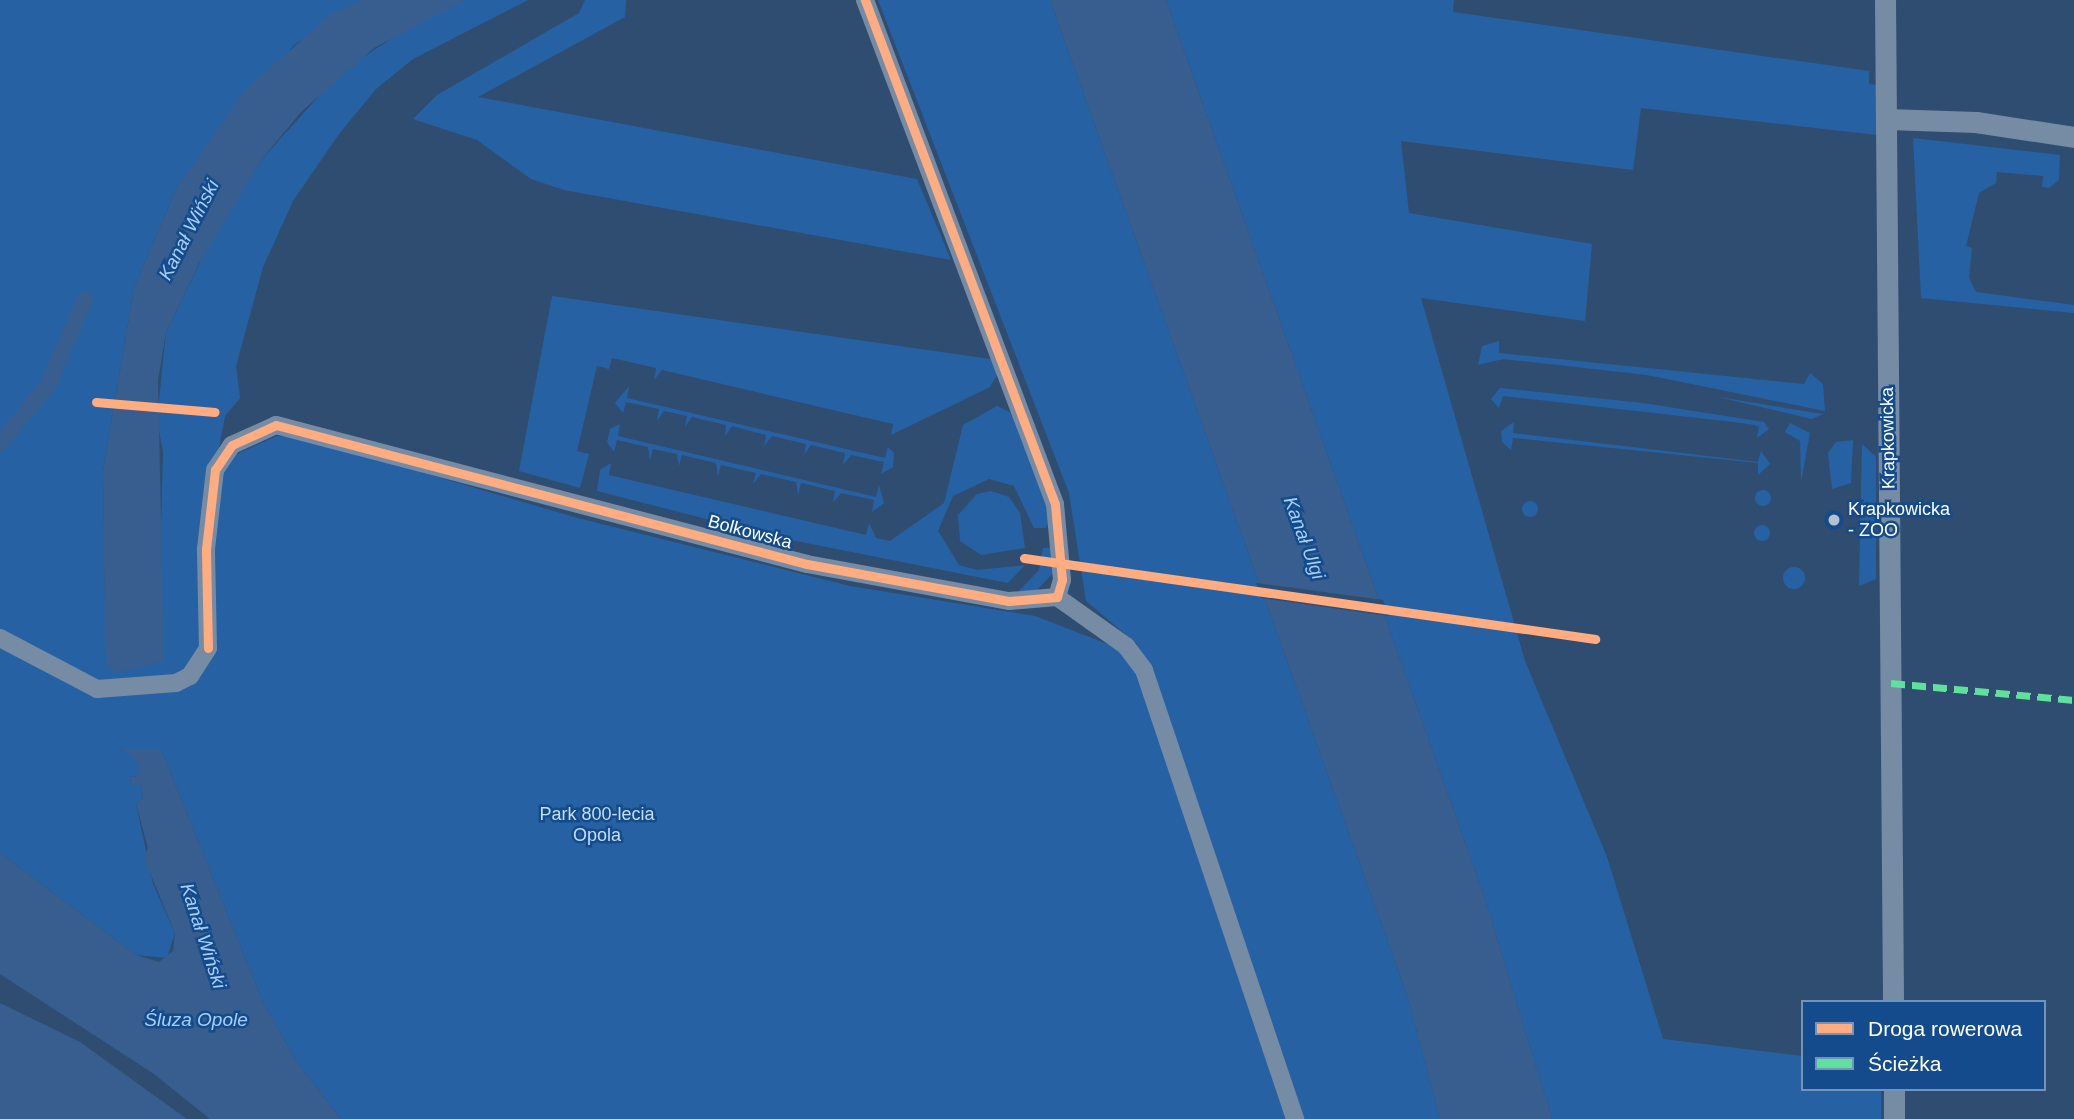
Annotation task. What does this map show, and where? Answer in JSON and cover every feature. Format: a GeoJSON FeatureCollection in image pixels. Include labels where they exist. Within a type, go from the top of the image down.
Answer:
{"type":"FeatureCollection","features":[{"type":"Feature","properties":{"kind":"street"},"geometry":{"type":"LineString","coordinates":[[865,0],[1015,388],[1055,504],[1062,580],[1056,597],[1126,646],[1144,670],[1295,1119]]}},
{"type":"Feature","properties":{"kind":"street","name":"Krapkowicka"},"geometry":{"type":"LineString","coordinates":[[1885,0],[1893,1000]]}},
{"type":"Feature","properties":{"kind":"street"},"geometry":{"type":"LineString","coordinates":[[1887,119],[1976,122],[2074,137]]}},
{"type":"Feature","properties":{"kind":"street","name":"Bolkowska"},"geometry":{"type":"LineString","coordinates":[[0,639],[97,689],[176,683],[190,676],[208,648],[206,549],[215,470],[232,445],[276,425],[807,564],[1009,601],[1056,597]]}},
{"type":"Feature","properties":{"kind":"street"},"geometry":{"type":"LineString","coordinates":[[1894,1091],[1894,1119]]}},
{"type":"Feature","properties":{"kind":"green space","name":"Park 800-lecia Opola"},"geometry":{"type":"Polygon","coordinates":[[[0,0],[362,0],[294,45],[177,187],[134,288],[103,471],[106,663],[161,529],[163,452],[157,420],[166,332],[214,234],[262,159],[341,72],[415,23],[465,0],[528,0],[413,59],[376,89],[339,134],[293,201],[263,267],[236,366],[240,398],[225,416],[218,453],[228,458],[277,436],[305,438],[574,517],[850,586],[1035,616],[1136,655],[1137,644],[1086,601],[1069,493],[878,0],[1050,0],[1408,998],[1440,1119],[341,1119],[296,1061],[263,1002],[161,749],[121,749],[138,762],[140,776],[130,777],[131,786],[141,784],[143,798],[136,804],[153,884],[175,933],[167,958],[136,955],[0,853],[0,0]]]}},
{"type":"Feature","properties":{"kind":"green space"},"geometry":{"type":"Polygon","coordinates":[[[585,0],[626,0],[625,17],[478,97],[917,179],[951,260],[564,190],[531,179],[477,140],[413,119],[437,95],[579,13],[585,0]]]}},
{"type":"Feature","properties":{"kind":"green space"},"geometry":{"type":"Polygon","coordinates":[[[1166,0],[1454,0],[1453,12],[1869,71],[1869,84],[1878,85],[1877,135],[1641,108],[1633,170],[1401,141],[1409,213],[1592,244],[1585,321],[1421,298],[1525,661],[1607,857],[1663,1039],[1801,1056],[1801,1091],[1881,1091],[1881,1119],[1552,1119],[1484,896],[1166,0]]]}},
{"type":"Feature","properties":{"kind":"green space"},"geometry":{"type":"Polygon","coordinates":[[[1913,138],[2060,155],[2059,180],[2049,188],[2042,187],[2043,176],[1997,172],[1996,183],[1979,193],[1966,246],[1972,248],[1969,278],[1976,292],[2074,305],[2074,313],[1921,298],[1913,138]]]}},
{"type":"Feature","properties":{"kind":"green space"},"geometry":{"type":"Polygon","coordinates":[[[552,296],[997,360],[997,375],[990,387],[891,435],[893,424],[662,370],[654,380],[656,368],[612,358],[609,369],[597,366],[577,451],[589,454],[580,488],[519,471],[552,296]]]}},
{"type":"Feature","properties":{"kind":"green space"},"geometry":{"type":"Polygon","coordinates":[[[1499,341],[1499,353],[1804,384],[1810,373],[1823,384],[1825,411],[1647,375],[1503,359],[1478,365],[1482,346],[1499,341]]]}},
{"type":"Feature","properties":{"kind":"green space"},"geometry":{"type":"Polygon","coordinates":[[[629,386],[627,398],[885,458],[888,447],[894,453],[893,467],[881,474],[884,462],[851,455],[843,465],[845,453],[811,445],[804,455],[806,444],[772,436],[764,446],[766,435],[732,426],[725,436],[726,425],[692,417],[685,427],[687,416],[664,411],[657,421],[659,409],[626,402],[623,413],[615,403],[629,386]]]}},
{"type":"Feature","properties":{"kind":"green space"},"geometry":{"type":"Polygon","coordinates":[[[1500,388],[1643,403],[1764,422],[1769,429],[1757,438],[1759,426],[1742,423],[1503,396],[1499,408],[1491,399],[1500,388]]]}},
{"type":"Feature","properties":{"kind":"green space"},"geometry":{"type":"Polygon","coordinates":[[[1718,397],[1823,414],[1812,419],[1718,397]]]}},
{"type":"Feature","properties":{"kind":"green space"},"geometry":{"type":"Polygon","coordinates":[[[997,406],[1016,415],[1025,430],[1050,519],[1046,528],[1034,528],[1014,486],[989,479],[953,496],[938,531],[959,565],[977,570],[1025,565],[1008,583],[781,538],[597,491],[600,470],[611,463],[609,475],[866,535],[869,523],[876,538],[890,541],[944,503],[963,425],[997,406]]]}},
{"type":"Feature","properties":{"kind":"green space"},"geometry":{"type":"Polygon","coordinates":[[[1514,422],[1513,433],[1758,462],[1761,451],[1770,464],[1758,475],[1758,463],[1513,438],[1511,450],[1502,442],[1501,431],[1514,422]]]}},
{"type":"Feature","properties":{"kind":"green space"},"geometry":{"type":"Polygon","coordinates":[[[1790,423],[1810,433],[1801,482],[1800,441],[1785,432],[1790,423]]]}},
{"type":"Feature","properties":{"kind":"green space"},"geometry":{"type":"Polygon","coordinates":[[[620,424],[618,436],[859,493],[876,497],[879,485],[884,503],[872,512],[874,500],[841,493],[833,503],[835,491],[801,483],[798,495],[796,482],[761,474],[753,484],[756,473],[721,465],[718,476],[716,463],[682,455],[679,466],[677,454],[653,449],[650,460],[648,447],[617,440],[614,452],[607,442],[610,429],[620,424]]]}},
{"type":"Feature","properties":{"kind":"green space"},"geometry":{"type":"Polygon","coordinates":[[[1853,440],[1851,483],[1832,489],[1828,453],[1836,442],[1853,440]]]}},
{"type":"Feature","properties":{"kind":"green space"},"geometry":{"type":"Polygon","coordinates":[[[1862,444],[1876,457],[1876,579],[1859,586],[1862,444]]]}},
{"type":"Feature","properties":{"kind":"green space"},"geometry":{"type":"Polygon","coordinates":[[[1760,490],[1766,490],[1771,498],[1769,504],[1760,506],[1755,501],[1755,495],[1760,490]]]}},
{"type":"Feature","properties":{"kind":"green space"},"geometry":{"type":"Polygon","coordinates":[[[991,491],[1009,497],[1020,513],[1025,548],[981,555],[960,541],[958,515],[977,494],[991,491]]]}},
{"type":"Feature","properties":{"kind":"green space"},"geometry":{"type":"Polygon","coordinates":[[[1530,501],[1536,503],[1536,515],[1530,517],[1524,515],[1522,509],[1524,503],[1530,501]]]}},
{"type":"Feature","properties":{"kind":"green space"},"geometry":{"type":"Polygon","coordinates":[[[1759,525],[1765,525],[1770,533],[1768,539],[1759,541],[1754,536],[1754,530],[1759,525]]]}},
{"type":"Feature","properties":{"kind":"green space"},"geometry":{"type":"Polygon","coordinates":[[[1054,547],[1054,572],[1037,590],[1018,592],[1039,570],[1043,548],[1054,547]]]}},
{"type":"Feature","properties":{"kind":"green space"},"geometry":{"type":"Polygon","coordinates":[[[1794,567],[1802,570],[1805,578],[1802,586],[1794,589],[1786,586],[1783,578],[1786,570],[1794,567]]]}},
{"type":"Feature","properties":{"kind":"water","name":"Kanał Wiński"},"geometry":{"type":"Polygon","coordinates":[[[362,0],[465,0],[374,48],[301,112],[262,159],[200,262],[166,332],[158,380],[164,661],[116,673],[106,663],[105,648],[103,471],[134,288],[177,187],[246,89],[331,14],[362,0]]]}},
{"type":"Feature","properties":{"kind":"water","name":"Kanał Ulgi"},"geometry":{"type":"Polygon","coordinates":[[[1050,0],[1166,0],[1484,896],[1552,1119],[1440,1119],[1408,998],[1050,0]]]}},
{"type":"Feature","properties":{"kind":"water","name":"Śluza Opole"},"geometry":{"type":"Polygon","coordinates":[[[121,749],[161,749],[263,1002],[296,1061],[341,1119],[210,1119],[154,1074],[0,974],[0,853],[136,955],[159,962],[173,951],[175,933],[144,858],[148,848],[136,804],[143,798],[141,785],[131,786],[130,777],[139,776],[138,763],[121,749]]]}},
{"type":"Feature","properties":{"kind":"water"},"geometry":{"type":"Polygon","coordinates":[[[0,1003],[80,1042],[187,1119],[0,1119],[0,1003]]]}},
{"type":"Feature","properties":{"kind":"pier"},"geometry":{"type":"Polygon","coordinates":[[[1256,583],[1383,600],[1389,616],[1261,598],[1256,583]]]}},
{"type":"Feature","properties":{"kind":"waterway"},"geometry":{"type":"LineString","coordinates":[[0,443],[48,385],[85,299]]}},
{"type":"Feature","properties":{"kind":"marked path"},"geometry":{"type":"LineString","coordinates":[[1891,683],[2074,700]]}},
{"type":"Feature","properties":{"kind":"cycle path"},"geometry":{"type":"LineString","coordinates":[[208,648],[206,549],[215,470],[232,445],[276,425],[807,564],[1009,601],[1057,597],[1062,580],[1055,504],[865,0]]}},
{"type":"Feature","properties":{"kind":"cycle path"},"geometry":{"type":"LineString","coordinates":[[96,402],[215,412]]}},
{"type":"Feature","properties":{"kind":"cycle path"},"geometry":{"type":"LineString","coordinates":[[1024,558],[1595,639]]}},
{"type":"Feature","properties":{"kind":"place","name":"Krapkowicka - ZOO"},"geometry":{"type":"Point","coordinates":[1834,520]}}]}
